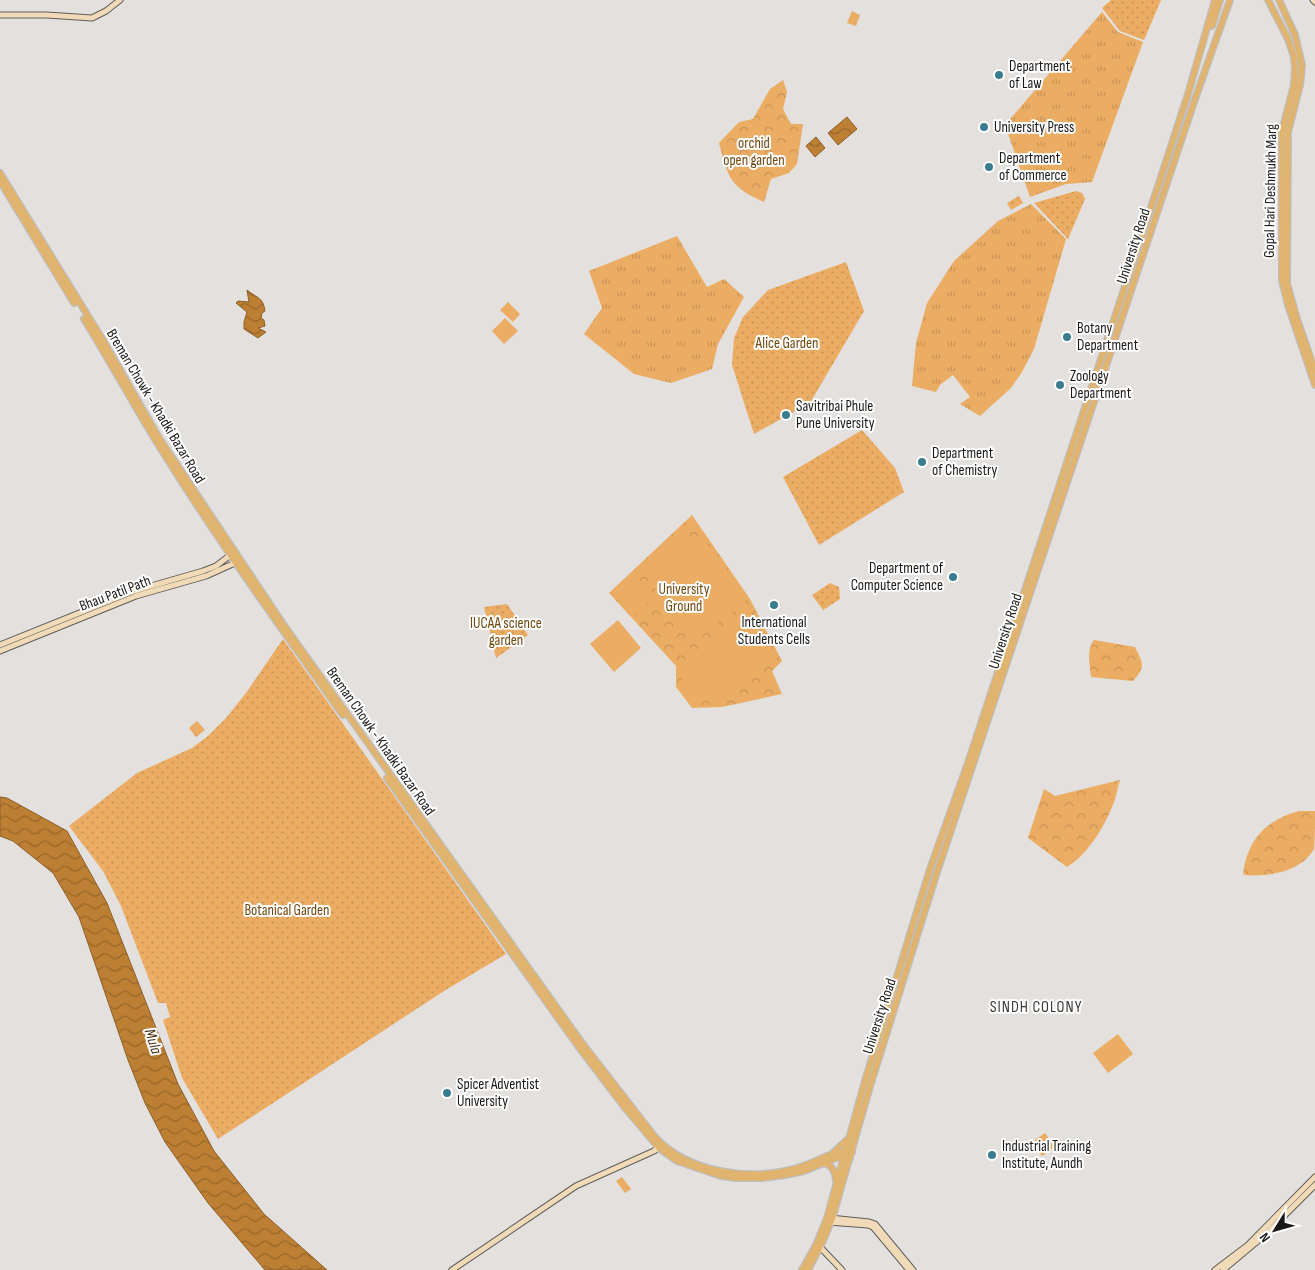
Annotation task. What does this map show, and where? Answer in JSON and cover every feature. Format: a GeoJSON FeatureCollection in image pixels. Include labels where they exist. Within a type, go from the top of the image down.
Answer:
{"type":"FeatureCollection","features":[{"type":"Feature","properties":{"kind":"main road"},"geometry":{"type":"LineString","coordinates":[[0,15],[47,15],[92,18],[106,11],[120,0]]}},
{"type":"Feature","properties":{"kind":"main road","name":"University Road"},"geometry":{"type":"LineString","coordinates":[[829,1220],[837,1183],[848,1155],[848,1139],[930,868],[968,763],[1162,174],[1215,0]]}},
{"type":"Feature","properties":{"kind":"main road"},"geometry":{"type":"LineString","coordinates":[[1189,90],[1201,62],[1220,0]]}},
{"type":"Feature","properties":{"kind":"main road","name":"University Road"},"geometry":{"type":"LineString","coordinates":[[808,1270],[829,1220],[937,872],[1169,176],[1230,0]]}},
{"type":"Feature","properties":{"kind":"main road"},"geometry":{"type":"LineString","coordinates":[[1269,0],[1278,3],[1277,17]]}},
{"type":"Feature","properties":{"kind":"main road","name":"Gopal Hari Deshmukh Marg"},"geometry":{"type":"LineString","coordinates":[[1269,0],[1286,34],[1294,57],[1294,85],[1282,131],[1288,291],[1313,369],[1315,386]]}},
{"type":"Feature","properties":{"kind":"main road","name":"Gopal Hari Deshmukh Marg"},"geometry":{"type":"LineString","coordinates":[[1278,3],[1293,30],[1299,46],[1302,75],[1290,122],[1284,157]]}},
{"type":"Feature","properties":{"kind":"main road"},"geometry":{"type":"LineString","coordinates":[[1286,34],[1293,30]]}},
{"type":"Feature","properties":{"kind":"main road","name":"Breman Chowk - Khadki Bazar Road"},"geometry":{"type":"LineString","coordinates":[[0,173],[154,437],[282,626],[582,1043],[660,1146],[679,1157],[722,1174],[747,1178],[774,1177],[800,1172],[848,1155]]}},
{"type":"Feature","properties":{"kind":"main road"},"geometry":{"type":"LineString","coordinates":[[1162,174],[1169,176]]}},
{"type":"Feature","properties":{"kind":"main road","name":"Breman Chowk - Khadki Bazar Road"},"geometry":{"type":"LineString","coordinates":[[0,180],[78,305]]}},
{"type":"Feature","properties":{"kind":"main road","name":"Bhau Patil Path"},"geometry":{"type":"LineString","coordinates":[[0,651],[216,566],[233,553]]}},
{"type":"Feature","properties":{"kind":"main road","name":"Bhau Patil Path"},"geometry":{"type":"LineString","coordinates":[[0,645],[134,591],[206,576],[238,561]]}},
{"type":"Feature","properties":{"kind":"main road"},"geometry":{"type":"LineString","coordinates":[[832,1155],[848,1139]]}},
{"type":"Feature","properties":{"kind":"main road"},"geometry":{"type":"LineString","coordinates":[[452,1270],[576,1186],[660,1146]]}},
{"type":"Feature","properties":{"kind":"main road","name":"Breman Chowk - Khadki Bazar Road"},"geometry":{"type":"LineString","coordinates":[[722,1174],[762,1174],[784,1171],[802,1167],[832,1155],[848,1155]]}},
{"type":"Feature","properties":{"kind":"main road"},"geometry":{"type":"LineString","coordinates":[[824,1163],[834,1169],[837,1183]]}},
{"type":"Feature","properties":{"kind":"main road"},"geometry":{"type":"LineString","coordinates":[[1215,1270],[1248,1245],[1315,1177]]}},
{"type":"Feature","properties":{"kind":"main road"},"geometry":{"type":"LineString","coordinates":[[1223,1270],[1266,1234],[1315,1185]]}},
{"type":"Feature","properties":{"kind":"main road"},"geometry":{"type":"LineString","coordinates":[[829,1220],[873,1227],[909,1270]]}},
{"type":"Feature","properties":{"kind":"main road"},"geometry":{"type":"LineString","coordinates":[[829,1220],[875,1224],[913,1270]]}},
{"type":"Feature","properties":{"kind":"main road"},"geometry":{"type":"LineString","coordinates":[[818,1246],[842,1270]]}},
{"type":"Feature","properties":{"kind":"main road","name":"University Road"},"geometry":{"type":"LineString","coordinates":[[802,1270],[818,1246]]}},
{"type":"Feature","properties":{"kind":"green space"},"geometry":{"type":"Polygon","coordinates":[[[1111,0],[1161,0],[1144,40],[1120,31],[1102,8],[1111,0]]]}},
{"type":"Feature","properties":{"kind":"green space"},"geometry":{"type":"Polygon","coordinates":[[[852,11],[860,15],[856,26],[847,23],[852,11]]]}},
{"type":"Feature","properties":{"kind":"green space"},"geometry":{"type":"Polygon","coordinates":[[[1102,12],[1118,32],[1143,42],[1092,182],[1066,184],[1030,197],[1005,125],[1102,12]]]}},
{"type":"Feature","properties":{"kind":"green space","name":"orchid open garden"},"geometry":{"type":"Polygon","coordinates":[[[783,80],[787,92],[783,109],[791,124],[803,124],[797,164],[789,173],[771,179],[764,202],[744,191],[732,180],[725,165],[719,143],[739,122],[753,119],[770,89],[783,80]]]}},
{"type":"Feature","properties":{"kind":"green space"},"geometry":{"type":"Polygon","coordinates":[[[1076,191],[1082,193],[1085,199],[1068,239],[1034,203],[1076,191]]]}},
{"type":"Feature","properties":{"kind":"green space"},"geometry":{"type":"Polygon","coordinates":[[[1019,196],[1023,203],[1011,210],[1007,203],[1019,196]]]}},
{"type":"Feature","properties":{"kind":"green space"},"geometry":{"type":"Polygon","coordinates":[[[1031,204],[1066,239],[1034,349],[1011,388],[980,416],[960,404],[970,397],[953,375],[940,385],[936,392],[912,386],[916,343],[927,303],[954,261],[998,221],[1031,204]]]}},
{"type":"Feature","properties":{"kind":"green space"},"geometry":{"type":"Polygon","coordinates":[[[677,236],[707,287],[724,279],[744,297],[718,344],[712,369],[671,383],[634,374],[584,334],[602,308],[589,271],[677,236]]]}},
{"type":"Feature","properties":{"kind":"green space","name":"Alice Garden"},"geometry":{"type":"Polygon","coordinates":[[[846,262],[864,311],[810,403],[754,434],[732,365],[734,338],[743,317],[768,290],[846,262]]]}},
{"type":"Feature","properties":{"kind":"green space"},"geometry":{"type":"Polygon","coordinates":[[[508,302],[520,314],[513,322],[500,310],[508,302]]]}},
{"type":"Feature","properties":{"kind":"green space"},"geometry":{"type":"Polygon","coordinates":[[[505,318],[518,331],[504,344],[492,331],[505,318]]]}},
{"type":"Feature","properties":{"kind":"green space"},"geometry":{"type":"Polygon","coordinates":[[[862,430],[895,468],[904,492],[819,545],[783,477],[862,430]]]}},
{"type":"Feature","properties":{"kind":"green space","name":"University Ground"},"geometry":{"type":"Polygon","coordinates":[[[692,515],[750,599],[782,661],[772,671],[782,694],[722,707],[692,708],[676,687],[676,666],[609,593],[692,515]]]}},
{"type":"Feature","properties":{"kind":"green space"},"geometry":{"type":"Polygon","coordinates":[[[682,535],[694,536],[704,541],[713,549],[746,601],[697,640],[668,605],[669,603],[659,594],[650,574],[650,564],[653,555],[660,546],[682,535]]]}},
{"type":"Feature","properties":{"kind":"green space"},"geometry":{"type":"Polygon","coordinates":[[[634,576],[653,598],[632,616],[613,594],[634,576]]]}},
{"type":"Feature","properties":{"kind":"green space"},"geometry":{"type":"Polygon","coordinates":[[[830,583],[839,587],[840,599],[823,610],[812,595],[830,583]]]}},
{"type":"Feature","properties":{"kind":"green space","name":"IUCAA science garden"},"geometry":{"type":"Polygon","coordinates":[[[507,604],[528,635],[496,658],[484,607],[507,604]]]}},
{"type":"Feature","properties":{"kind":"green space"},"geometry":{"type":"Polygon","coordinates":[[[618,620],[641,648],[614,672],[590,644],[618,620]]]}},
{"type":"Feature","properties":{"kind":"green space"},"geometry":{"type":"Polygon","coordinates":[[[738,623],[751,626],[761,634],[766,645],[764,658],[766,661],[711,705],[708,700],[696,698],[687,691],[682,678],[682,671],[687,660],[708,641],[725,629],[738,623]]]}},
{"type":"Feature","properties":{"kind":"green space","name":"Botanical Garden"},"geometry":{"type":"Polygon","coordinates":[[[283,639],[506,954],[444,991],[218,1139],[182,1078],[163,1020],[170,1017],[166,1003],[158,1003],[121,906],[103,871],[69,826],[137,773],[192,748],[208,736],[226,718],[246,693],[283,639]]]}},
{"type":"Feature","properties":{"kind":"green space"},"geometry":{"type":"Polygon","coordinates":[[[1094,640],[1135,647],[1142,665],[1140,672],[1133,681],[1091,677],[1089,653],[1094,640]]]}},
{"type":"Feature","properties":{"kind":"green space"},"geometry":{"type":"Polygon","coordinates":[[[197,721],[205,730],[196,737],[189,728],[197,721]]]}},
{"type":"Feature","properties":{"kind":"green space"},"geometry":{"type":"Polygon","coordinates":[[[1120,780],[1113,804],[1099,832],[1088,849],[1067,867],[1028,838],[1044,789],[1055,796],[1120,780]]]}},
{"type":"Feature","properties":{"kind":"green space"},"geometry":{"type":"Polygon","coordinates":[[[1299,811],[1315,811],[1314,849],[1308,857],[1293,868],[1274,874],[1245,875],[1243,873],[1245,861],[1249,850],[1260,833],[1277,820],[1299,811]]]}},
{"type":"Feature","properties":{"kind":"green space"},"geometry":{"type":"Polygon","coordinates":[[[1118,1034],[1133,1054],[1108,1073],[1093,1053],[1118,1034]]]}},
{"type":"Feature","properties":{"kind":"green space"},"geometry":{"type":"Polygon","coordinates":[[[1045,1133],[1055,1147],[1042,1156],[1032,1142],[1045,1133]]]}},
{"type":"Feature","properties":{"kind":"green space"},"geometry":{"type":"Polygon","coordinates":[[[622,1177],[631,1189],[625,1193],[616,1181],[622,1177]]]}},
{"type":"Feature","properties":{"kind":"water"},"geometry":{"type":"Polygon","coordinates":[[[847,117],[857,129],[838,145],[828,133],[847,117]]]}},
{"type":"Feature","properties":{"kind":"water"},"geometry":{"type":"Polygon","coordinates":[[[816,137],[825,148],[815,157],[806,146],[816,137]]]}},
{"type":"Feature","properties":{"kind":"water"},"geometry":{"type":"Polygon","coordinates":[[[247,290],[259,299],[264,306],[265,311],[262,313],[261,318],[264,320],[265,326],[258,328],[266,332],[258,338],[244,329],[247,312],[236,303],[238,301],[249,302],[247,290]]]}},
{"type":"Feature","properties":{"kind":"water","name":"Mula"},"geometry":{"type":"Polygon","coordinates":[[[0,797],[7,798],[67,831],[107,903],[178,1084],[214,1151],[264,1214],[327,1270],[265,1270],[208,1203],[165,1142],[145,1103],[128,1060],[79,917],[53,873],[13,841],[0,836],[0,797]]]}},
{"type":"Feature","properties":{"kind":"place","name":"Department of Law"},"geometry":{"type":"Point","coordinates":[999,75]}},
{"type":"Feature","properties":{"kind":"place","name":"University Press"},"geometry":{"type":"Point","coordinates":[984,127]}},
{"type":"Feature","properties":{"kind":"place","name":"Department of Commerce"},"geometry":{"type":"Point","coordinates":[989,167]}},
{"type":"Feature","properties":{"kind":"place","name":"Botany Department"},"geometry":{"type":"Point","coordinates":[1067,337]}},
{"type":"Feature","properties":{"kind":"place","name":"Zoology Department"},"geometry":{"type":"Point","coordinates":[1060,385]}},
{"type":"Feature","properties":{"kind":"place","name":"Savitribai Phule Pune University"},"geometry":{"type":"Point","coordinates":[786,415]}},
{"type":"Feature","properties":{"kind":"place","name":"Department of Chemistry"},"geometry":{"type":"Point","coordinates":[922,462]}},
{"type":"Feature","properties":{"kind":"place","name":"Department of Computer Science"},"geometry":{"type":"Point","coordinates":[953,577]}},
{"type":"Feature","properties":{"kind":"place","name":"International Students Cells"},"geometry":{"type":"Point","coordinates":[774,605]}},
{"type":"Feature","properties":{"kind":"place","name":"Spicer Adventist University"},"geometry":{"type":"Point","coordinates":[447,1093]}},
{"type":"Feature","properties":{"kind":"place","name":"Industrial Training Institute, Aundh"},"geometry":{"type":"Point","coordinates":[992,1155]}},
{"type":"Feature","properties":{"kind":"district","name":"SINDH COLONY"},"geometry":{"type":"Point","coordinates":[1036,1006]}}]}
